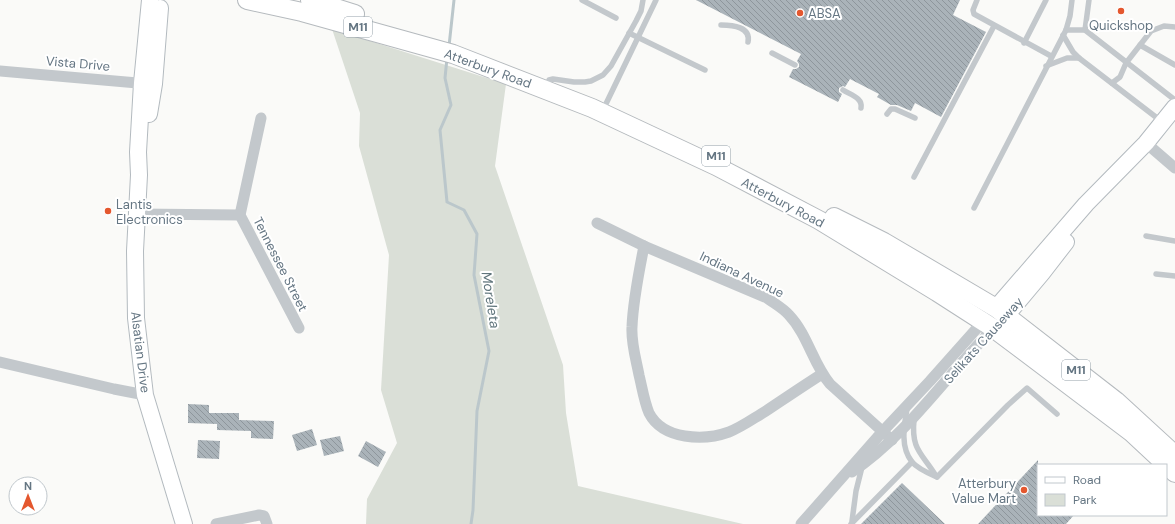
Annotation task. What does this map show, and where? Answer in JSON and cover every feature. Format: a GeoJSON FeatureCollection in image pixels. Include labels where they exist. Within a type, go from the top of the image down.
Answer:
{"type":"FeatureCollection","features":[{"type":"Feature","properties":{"kind":"main road","name":"Atterbury Road"},"geometry":{"type":"LineString","coordinates":[[247,0],[415,38]]}},
{"type":"Feature","properties":{"kind":"main road","name":"Atterbury Road"},"geometry":{"type":"LineString","coordinates":[[310,0],[415,38],[445,51],[479,59],[604,108],[718,157],[884,242],[1001,312],[1116,401],[1175,455]]}},
{"type":"Feature","properties":{"kind":"main road","name":"Atterbury Road"},"geometry":{"type":"LineString","coordinates":[[604,108],[819,220],[988,325],[1131,432],[1165,464]]}},
{"type":"Feature","properties":{"kind":"main road","name":"Atterbury Road"},"geometry":{"type":"LineString","coordinates":[[1167,466],[1175,473]]}},
{"type":"Feature","properties":{"kind":"street","name":"Alsatian Drive"},"geometry":{"type":"LineString","coordinates":[[150,0],[146,138],[139,175],[136,214],[134,284],[136,318],[145,395],[184,524]]}},
{"type":"Feature","properties":{"kind":"street","name":"Alsatian Drive"},"geometry":{"type":"LineString","coordinates":[[148,83],[160,0]]}},
{"type":"Feature","properties":{"kind":"street","name":"Vista Drive"},"geometry":{"type":"LineString","coordinates":[[0,71],[148,83]]}},
{"type":"Feature","properties":{"kind":"street","name":"Selikats Causeway"},"geometry":{"type":"LineString","coordinates":[[801,524],[907,404],[1001,312],[1086,204],[1146,143],[1175,107]]}},
{"type":"Feature","properties":{"kind":"street","name":"Tennessee Street"},"geometry":{"type":"LineString","coordinates":[[261,118],[240,215],[299,328]]}},
{"type":"Feature","properties":{"kind":"street"},"geometry":{"type":"LineString","coordinates":[[1146,143],[1175,168]]}},
{"type":"Feature","properties":{"kind":"street"},"geometry":{"type":"LineString","coordinates":[[136,214],[240,215]]}},
{"type":"Feature","properties":{"kind":"street","name":"Indiana Avenue"},"geometry":{"type":"LineString","coordinates":[[597,223],[644,246],[767,298],[782,308],[798,327],[822,374],[830,384],[892,440]]}},
{"type":"Feature","properties":{"kind":"street"},"geometry":{"type":"LineString","coordinates":[[644,246],[632,316],[632,340],[646,403],[654,420],[662,426],[681,435],[695,437],[709,437],[730,432],[822,374]]}},
{"type":"Feature","properties":{"kind":"street","name":"Selikats Causeway"},"geometry":{"type":"LineString","coordinates":[[838,481],[862,465],[892,440],[914,416],[988,325]]}},
{"type":"Feature","properties":{"kind":"street"},"geometry":{"type":"LineString","coordinates":[[0,362],[145,395]]}},
{"type":"Feature","properties":{"kind":"street"},"geometry":{"type":"LineString","coordinates":[[216,524],[267,521]]}},
{"type":"Feature","properties":{"kind":"lane"},"geometry":{"type":"LineString","coordinates":[[582,0],[616,18]]}},
{"type":"Feature","properties":{"kind":"lane"},"geometry":{"type":"LineString","coordinates":[[548,85],[555,78],[574,82],[585,82],[591,81],[603,75],[611,66],[630,33],[641,11],[643,0]]}},
{"type":"Feature","properties":{"kind":"lane"},"geometry":{"type":"LineString","coordinates":[[604,108],[656,0]]}},
{"type":"Feature","properties":{"kind":"lane"},"geometry":{"type":"LineString","coordinates":[[977,0],[973,10],[974,14],[1024,43],[1051,56]]}},
{"type":"Feature","properties":{"kind":"lane"},"geometry":{"type":"LineString","coordinates":[[1024,43],[1046,0]]}},
{"type":"Feature","properties":{"kind":"lane"},"geometry":{"type":"LineString","coordinates":[[1085,30],[1089,0]]}},
{"type":"Feature","properties":{"kind":"lane"},"geometry":{"type":"LineString","coordinates":[[974,208],[1064,33],[1070,16],[1071,1]]}},
{"type":"Feature","properties":{"kind":"lane"},"geometry":{"type":"LineString","coordinates":[[721,25],[732,25],[747,32],[749,38],[748,42]]}},
{"type":"Feature","properties":{"kind":"lane"},"geometry":{"type":"LineString","coordinates":[[914,177],[994,26]]}},
{"type":"Feature","properties":{"kind":"lane"},"geometry":{"type":"LineString","coordinates":[[1112,83],[1122,75],[1126,63],[1151,31],[1164,26],[1175,27]]}},
{"type":"Feature","properties":{"kind":"lane"},"geometry":{"type":"LineString","coordinates":[[1064,33],[1085,30],[1175,100]]}},
{"type":"Feature","properties":{"kind":"lane"},"geometry":{"type":"LineString","coordinates":[[630,33],[639,36],[705,70]]}},
{"type":"Feature","properties":{"kind":"lane"},"geometry":{"type":"LineString","coordinates":[[1064,33],[1073,52],[1079,58],[1163,123]]}},
{"type":"Feature","properties":{"kind":"lane"},"geometry":{"type":"LineString","coordinates":[[1140,45],[1174,62]]}},
{"type":"Feature","properties":{"kind":"lane"},"geometry":{"type":"LineString","coordinates":[[772,52],[795,65]]}},
{"type":"Feature","properties":{"kind":"lane"},"geometry":{"type":"LineString","coordinates":[[1046,66],[1067,58],[1079,58]]}},
{"type":"Feature","properties":{"kind":"lane"},"geometry":{"type":"LineString","coordinates":[[844,90],[860,100],[862,104],[861,108]]}},
{"type":"Feature","properties":{"kind":"lane"},"geometry":{"type":"LineString","coordinates":[[887,114],[891,109],[895,109],[915,118]]}},
{"type":"Feature","properties":{"kind":"lane"},"geometry":{"type":"LineString","coordinates":[[1146,236],[1175,241]]}},
{"type":"Feature","properties":{"kind":"lane"},"geometry":{"type":"LineString","coordinates":[[1156,274],[1175,276]]}},
{"type":"Feature","properties":{"kind":"lane"},"geometry":{"type":"LineString","coordinates":[[937,476],[1027,388],[1056,414]]}},
{"type":"Feature","properties":{"kind":"lane"},"geometry":{"type":"LineString","coordinates":[[907,404],[904,426],[906,451],[912,462],[920,468],[937,476]]}},
{"type":"Feature","properties":{"kind":"lane"},"geometry":{"type":"LineString","coordinates":[[914,416],[913,437],[916,447],[919,454],[937,476]]}},
{"type":"Feature","properties":{"kind":"lane"},"geometry":{"type":"LineString","coordinates":[[852,523],[912,462]]}},
{"type":"Feature","properties":{"kind":"lane"},"geometry":{"type":"LineString","coordinates":[[852,523],[856,491],[862,465]]}},
{"type":"Feature","properties":{"kind":"green space"},"geometry":{"type":"Polygon","coordinates":[[[332,29],[506,84],[495,166],[563,365],[566,413],[578,486],[743,524],[366,524],[367,499],[397,443],[381,390],[389,255],[359,146],[360,113],[332,29]]]}},
{"type":"Feature","properties":{"kind":"building"},"geometry":{"type":"Polygon","coordinates":[[[696,0],[960,0],[953,15],[986,32],[941,117],[915,103],[911,111],[897,105],[891,105],[877,97],[879,94],[850,79],[845,87],[843,86],[839,88],[839,92],[842,94],[838,102],[789,77],[793,69],[799,67],[797,61],[801,54],[696,0]]]}},
{"type":"Feature","properties":{"kind":"building"},"geometry":{"type":"Polygon","coordinates":[[[188,404],[209,405],[209,413],[239,413],[239,420],[274,421],[273,439],[251,438],[251,431],[217,430],[217,424],[188,423],[188,404]]]}},
{"type":"Feature","properties":{"kind":"building"},"geometry":{"type":"Polygon","coordinates":[[[312,429],[317,445],[297,451],[292,435],[312,429]]]}},
{"type":"Feature","properties":{"kind":"building"},"geometry":{"type":"Polygon","coordinates":[[[340,436],[344,451],[324,456],[320,440],[340,436]]]}},
{"type":"Feature","properties":{"kind":"building"},"geometry":{"type":"Polygon","coordinates":[[[198,440],[220,441],[219,459],[197,458],[198,440]]]}},
{"type":"Feature","properties":{"kind":"building"},"geometry":{"type":"Polygon","coordinates":[[[366,441],[386,452],[378,467],[358,456],[366,441]]]}},
{"type":"Feature","properties":{"kind":"building","name":"Atterbury Value Mart"},"geometry":{"type":"Polygon","coordinates":[[[1038,460],[1037,516],[1073,516],[1066,524],[978,524],[1038,460]]]}},
{"type":"Feature","properties":{"kind":"building","name":"Atterbury Value Mart"},"geometry":{"type":"Polygon","coordinates":[[[902,483],[945,524],[861,524],[902,483]]]}},
{"type":"Feature","properties":{"kind":"waterway","name":"Moreleta"},"geometry":{"type":"LineString","coordinates":[[449,46],[454,0]]}},
{"type":"Feature","properties":{"kind":"waterway","name":"Moreleta"},"geometry":{"type":"LineString","coordinates":[[447,58],[445,78],[451,105],[440,130],[447,202],[464,210],[477,234],[474,275],[489,351],[477,411],[473,510],[471,524]]}},
{"type":"Feature","properties":{"kind":"place","name":"Quickshop"},"geometry":{"type":"Point","coordinates":[1121,11]}},
{"type":"Feature","properties":{"kind":"place","name":"ABSA"},"geometry":{"type":"Point","coordinates":[800,13]}},
{"type":"Feature","properties":{"kind":"place","name":"Lantis Electronics"},"geometry":{"type":"Point","coordinates":[108,211]}},
{"type":"Feature","properties":{"kind":"place","name":"Atterbury Value Mart"},"geometry":{"type":"Point","coordinates":[1024,490]}}]}
